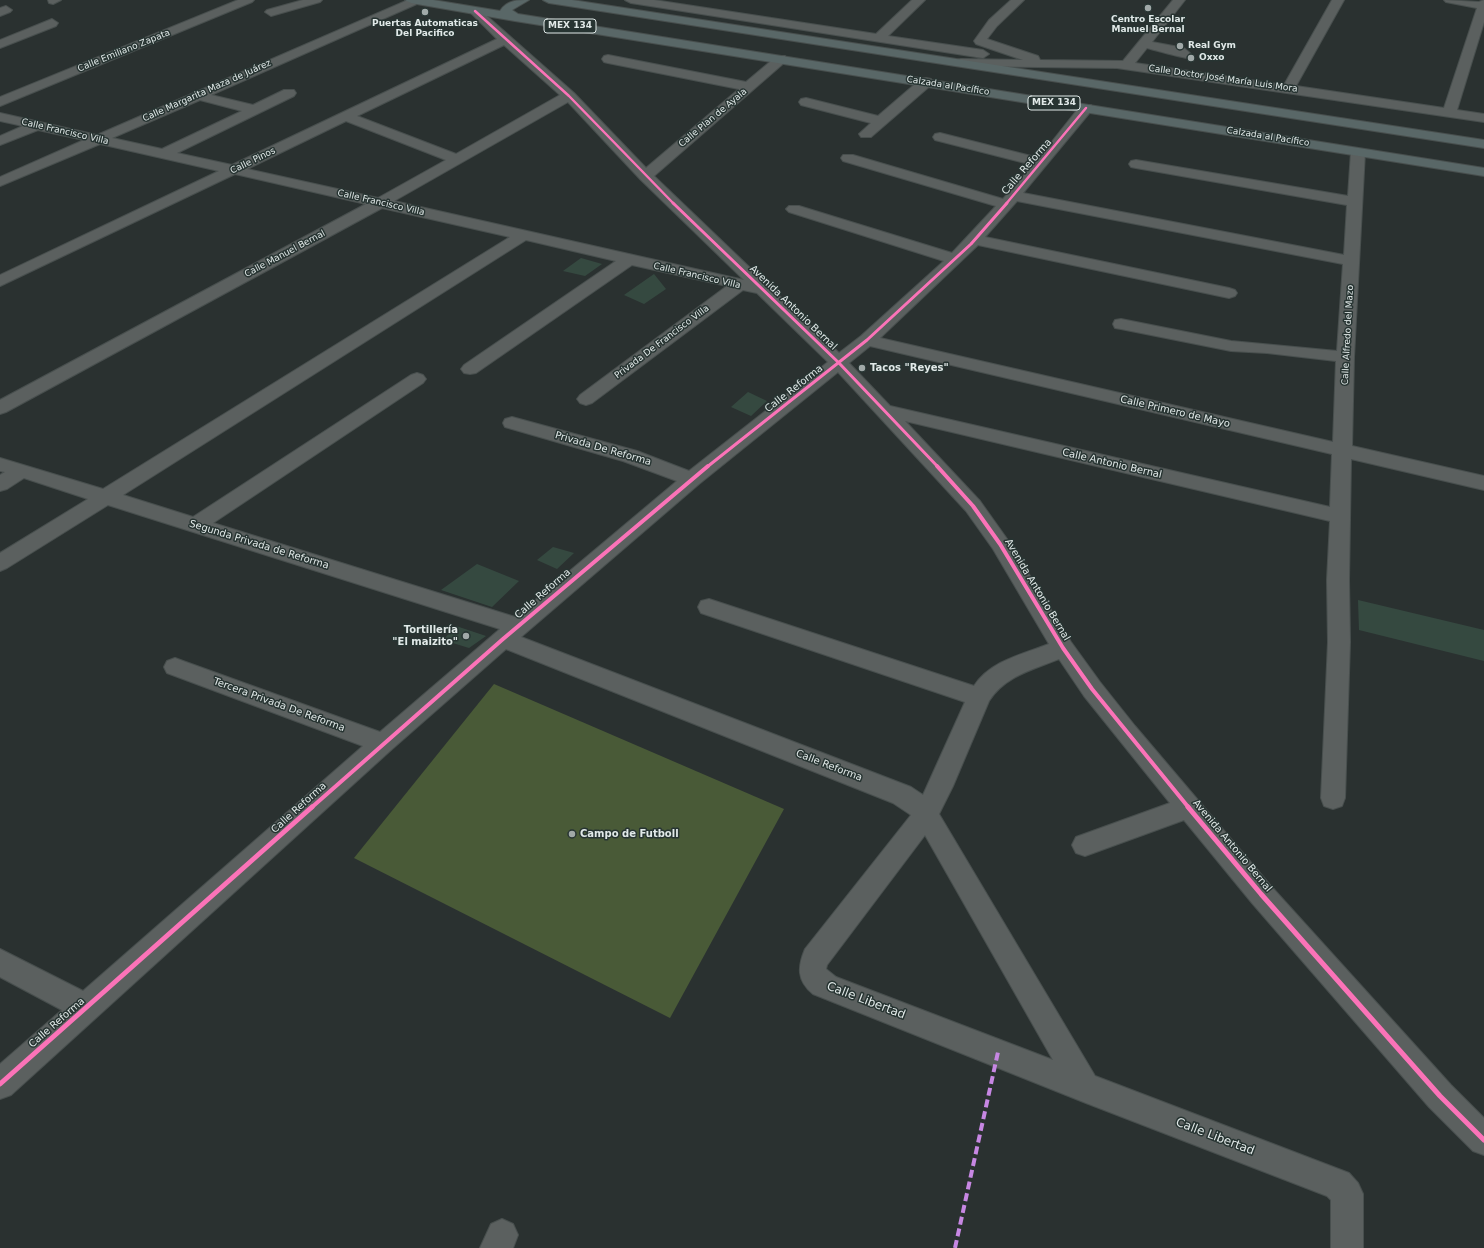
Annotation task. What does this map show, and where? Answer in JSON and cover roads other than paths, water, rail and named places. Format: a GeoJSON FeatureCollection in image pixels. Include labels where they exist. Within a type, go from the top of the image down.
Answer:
{"type":"FeatureCollection","features":[{"type":"Feature","properties":{"kind":"main road","name":"Calzada al Pacífico"},"geometry":{"type":"LineString","coordinates":[[411,0],[515,18],[926,82],[1484,172]]}},
{"type":"Feature","properties":{"kind":"main road"},"geometry":{"type":"LineString","coordinates":[[448,6],[482,4],[493,0]]}},
{"type":"Feature","properties":{"kind":"main road"},"geometry":{"type":"LineString","coordinates":[[515,18],[506,11],[506,8],[523,0]]}},
{"type":"Feature","properties":{"kind":"main road","name":"MEX 134"},"geometry":{"type":"LineString","coordinates":[[549,0],[1484,144]]}},
{"type":"Feature","properties":{"kind":"street","name":"Calle Emiliano Zapata"},"geometry":{"type":"LineString","coordinates":[[0,102],[248,0]]}},
{"type":"Feature","properties":{"kind":"street"},"geometry":{"type":"LineString","coordinates":[[271,12],[300,6],[316,0]]}},
{"type":"Feature","properties":{"kind":"street","name":"Calle Margarita Maza de Juárez"},"geometry":{"type":"LineString","coordinates":[[0,182],[415,0]]}},
{"type":"Feature","properties":{"kind":"street"},"geometry":{"type":"LineString","coordinates":[[631,0],[971,53],[1032,59]]}},
{"type":"Feature","properties":{"kind":"street"},"geometry":{"type":"LineString","coordinates":[[879,38],[919,0]]}},
{"type":"Feature","properties":{"kind":"street"},"geometry":{"type":"LineString","coordinates":[[1018,0],[993,24],[980,41],[1048,65]]}},
{"type":"Feature","properties":{"kind":"street"},"geometry":{"type":"LineString","coordinates":[[1127,65],[1148,45],[1179,0]]}},
{"type":"Feature","properties":{"kind":"street"},"geometry":{"type":"LineString","coordinates":[[1288,89],[1338,0]]}},
{"type":"Feature","properties":{"kind":"street"},"geometry":{"type":"LineString","coordinates":[[1449,113],[1484,5],[1450,0]]}},
{"type":"Feature","properties":{"kind":"street"},"geometry":{"type":"LineString","coordinates":[[646,15],[658,4]]}},
{"type":"Feature","properties":{"kind":"street","name":"Avenida Antonio Bernal"},"geometry":{"type":"LineString","coordinates":[[475,11],[505,40],[570,96],[645,176],[839,363],[949,479],[973,506],[1018,572],[1063,648],[1092,689],[1261,894],[1424,1078],[1484,1140]]}},
{"type":"Feature","properties":{"kind":"street"},"geometry":{"type":"LineString","coordinates":[[0,44],[52,23]]}},
{"type":"Feature","properties":{"kind":"street"},"geometry":{"type":"LineString","coordinates":[[783,36],[792,25]]}},
{"type":"Feature","properties":{"kind":"street","name":"Calle Pinos"},"geometry":{"type":"LineString","coordinates":[[0,281],[505,40]]}},
{"type":"Feature","properties":{"kind":"street"},"geometry":{"type":"LineString","coordinates":[[1148,45],[1180,51],[1189,58],[1200,76]]}},
{"type":"Feature","properties":{"kind":"street"},"geometry":{"type":"LineString","coordinates":[[1148,45],[1176,72]]}},
{"type":"Feature","properties":{"kind":"street"},"geometry":{"type":"LineString","coordinates":[[608,59],[750,87]]}},
{"type":"Feature","properties":{"kind":"street","name":"Calle Plan de Ayala"},"geometry":{"type":"LineString","coordinates":[[645,176],[781,59]]}},
{"type":"Feature","properties":{"kind":"street","name":"Calle Doctor José María Luis Mora"},"geometry":{"type":"LineString","coordinates":[[961,63],[1048,65],[1108,63],[1484,118]]}},
{"type":"Feature","properties":{"kind":"street"},"geometry":{"type":"LineString","coordinates":[[866,134],[926,82]]}},
{"type":"Feature","properties":{"kind":"street"},"geometry":{"type":"LineString","coordinates":[[163,154],[289,93]]}},
{"type":"Feature","properties":{"kind":"street"},"geometry":{"type":"LineString","coordinates":[[197,95],[255,110]]}},
{"type":"Feature","properties":{"kind":"street","name":"Calle Manuel Bernal"},"geometry":{"type":"LineString","coordinates":[[0,408],[380,203],[570,96]]}},
{"type":"Feature","properties":{"kind":"street"},"geometry":{"type":"LineString","coordinates":[[806,102],[881,121]]}},
{"type":"Feature","properties":{"kind":"street","name":"Calle Reforma"},"geometry":{"type":"LineString","coordinates":[[0,1084],[383,743],[510,633],[692,479],[867,340],[975,240],[1042,163],[1086,108]]}},
{"type":"Feature","properties":{"kind":"street"},"geometry":{"type":"LineString","coordinates":[[346,116],[457,159]]}},
{"type":"Feature","properties":{"kind":"street","name":"Calle Francisco Villa"},"geometry":{"type":"LineString","coordinates":[[0,117],[628,260],[762,289]]}},
{"type":"Feature","properties":{"kind":"street"},"geometry":{"type":"LineString","coordinates":[[0,140],[35,126]]}},
{"type":"Feature","properties":{"kind":"street"},"geometry":{"type":"LineString","coordinates":[[940,138],[1042,163]]}},
{"type":"Feature","properties":{"kind":"street","name":"Calle Alfredo del Mazo"},"geometry":{"type":"LineString","coordinates":[[1333,798],[1339,642],[1338,580],[1346,357],[1352,255],[1350,211],[1358,152]]}},
{"type":"Feature","properties":{"kind":"street"},"geometry":{"type":"LineString","coordinates":[[848,158],[1013,195],[1352,255]]}},
{"type":"Feature","properties":{"kind":"street"},"geometry":{"type":"LineString","coordinates":[[1136,164],[1350,211]]}},
{"type":"Feature","properties":{"kind":"street"},"geometry":{"type":"LineString","coordinates":[[794,209],[955,259]]}},
{"type":"Feature","properties":{"kind":"street"},"geometry":{"type":"LineString","coordinates":[[0,563],[522,236]]}},
{"type":"Feature","properties":{"kind":"street"},"geometry":{"type":"LineString","coordinates":[[975,240],[1229,293]]}},
{"type":"Feature","properties":{"kind":"street"},"geometry":{"type":"LineString","coordinates":[[470,369],[628,260]]}},
{"type":"Feature","properties":{"kind":"street"},"geometry":{"type":"LineString","coordinates":[[0,265],[21,271]]}},
{"type":"Feature","properties":{"kind":"street","name":"Privada De Francisco Villa"},"geometry":{"type":"LineString","coordinates":[[586,399],[727,293],[740,285]]}},
{"type":"Feature","properties":{"kind":"street"},"geometry":{"type":"LineString","coordinates":[[1121,324],[1231,346],[1267,348],[1346,357]]}},
{"type":"Feature","properties":{"kind":"street","name":"Calle Primero de Mayo"},"geometry":{"type":"LineString","coordinates":[[867,340],[1343,451],[1484,482]]}},
{"type":"Feature","properties":{"kind":"street"},"geometry":{"type":"LineString","coordinates":[[195,526],[416,379]]}},
{"type":"Feature","properties":{"kind":"street","name":"Calle Antonio Bernal"},"geometry":{"type":"LineString","coordinates":[[883,410],[1341,517]]}},
{"type":"Feature","properties":{"kind":"street","name":"Privada De Reforma"},"geometry":{"type":"LineString","coordinates":[[512,423],[630,456],[692,479]]}},
{"type":"Feature","properties":{"kind":"street","name":"Segunda Privada de Reforma"},"geometry":{"type":"LineString","coordinates":[[0,464],[195,526],[510,633]]}},
{"type":"Feature","properties":{"kind":"street"},"geometry":{"type":"LineString","coordinates":[[0,484],[21,471]]}},
{"type":"Feature","properties":{"kind":"street"},"geometry":{"type":"LineString","coordinates":[[709,606],[979,697]]}},
{"type":"Feature","properties":{"kind":"street","name":"Calle Reforma"},"geometry":{"type":"LineString","coordinates":[[510,633],[902,794],[916,803],[926,814]]}},
{"type":"Feature","properties":{"kind":"street","name":"Calle Libertad"},"geometry":{"type":"LineString","coordinates":[[1063,648],[1002,672],[988,683],[979,697],[941,786],[926,814],[815,958],[812,966],[812,974],[817,981],[826,987],[998,1052],[1086,1088],[1343,1188],[1347,1194],[1348,1201],[1347,1248]]}},
{"type":"Feature","properties":{"kind":"street","name":"Tercera Privada De Reforma"},"geometry":{"type":"LineString","coordinates":[[175,667],[383,743]]}},
{"type":"Feature","properties":{"kind":"street"},"geometry":{"type":"LineString","coordinates":[[1085,845],[1189,807]]}},
{"type":"Feature","properties":{"kind":"street"},"geometry":{"type":"LineString","coordinates":[[926,814],[1086,1088]]}},
{"type":"Feature","properties":{"kind":"street"},"geometry":{"type":"LineString","coordinates":[[0,962],[86,1008]]}},
{"type":"Feature","properties":{"kind":"place","name":"Centro Escolar Manuel Bernal"},"geometry":{"type":"Point","coordinates":[1148,8]}},
{"type":"Feature","properties":{"kind":"place","name":"Puertas Automaticas Del Pacifico"},"geometry":{"type":"Point","coordinates":[425,12]}},
{"type":"Feature","properties":{"kind":"place","name":"Real Gym"},"geometry":{"type":"Point","coordinates":[1180,46]}},
{"type":"Feature","properties":{"kind":"place","name":"Oxxo"},"geometry":{"type":"Point","coordinates":[1191,58]}},
{"type":"Feature","properties":{"kind":"place","name":"Tacos \"Reyes\""},"geometry":{"type":"Point","coordinates":[862,368]}},
{"type":"Feature","properties":{"kind":"place","name":"Tortillería \"El maizito\""},"geometry":{"type":"Point","coordinates":[466,636]}},
{"type":"Feature","properties":{"kind":"place","name":"Campo de Futboll"},"geometry":{"type":"Point","coordinates":[572,834]}}]}
